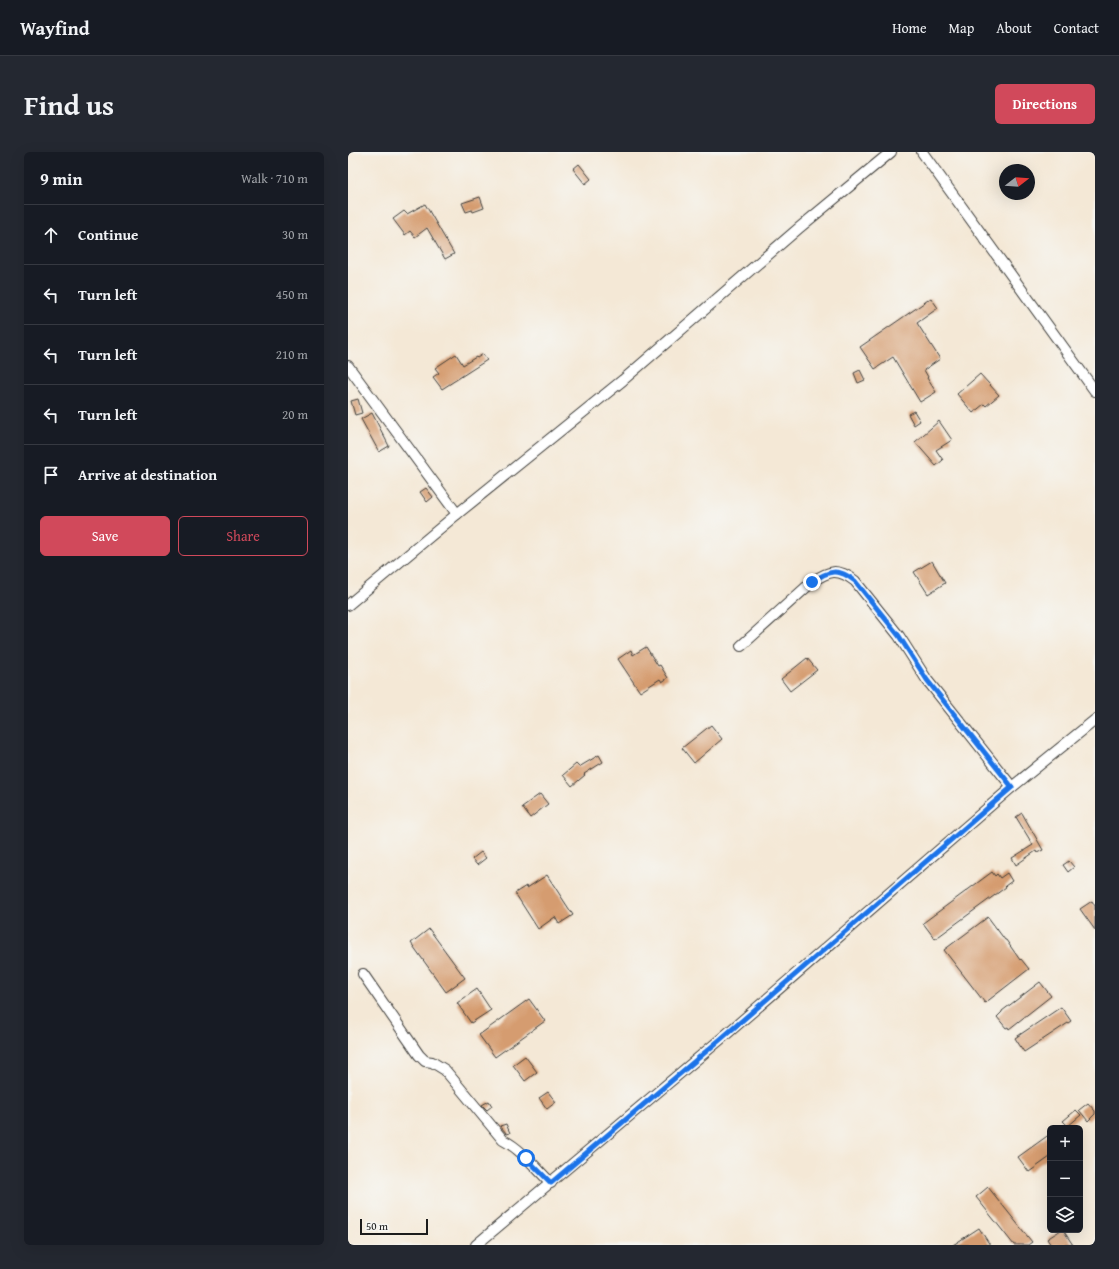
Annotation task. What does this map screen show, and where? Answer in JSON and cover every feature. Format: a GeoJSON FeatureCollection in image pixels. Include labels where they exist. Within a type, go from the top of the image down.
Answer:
{"type":"FeatureCollection","features":[{"type":"Feature","properties":{"kind":"street"},"geometry":{"type":"LineString","coordinates":[[348,605],[456,514],[624,380],[799,228],[891,152]]}},
{"type":"Feature","properties":{"kind":"street"},"geometry":{"type":"LineString","coordinates":[[922,152],[1095,391]]}},
{"type":"Feature","properties":{"kind":"street"},"geometry":{"type":"LineString","coordinates":[[348,366],[456,514]]}},
{"type":"Feature","properties":{"kind":"street"},"geometry":{"type":"LineString","coordinates":[[741,646],[820,576],[829,572],[837,572],[846,575],[855,581],[899,636],[927,680],[1012,787]]}},
{"type":"Feature","properties":{"kind":"street"},"geometry":{"type":"LineString","coordinates":[[476,1245],[722,1038],[1012,787],[1095,720]]}},
{"type":"Feature","properties":{"kind":"street"},"geometry":{"type":"LineString","coordinates":[[363,974],[419,1055],[425,1061],[432,1062],[445,1070],[503,1140],[512,1144],[518,1149],[551,1183]]}},
{"type":"Feature","properties":{"kind":"building"},"geometry":{"type":"Polygon","coordinates":[[[579,164],[591,179],[585,184],[573,169],[579,164]]]}},
{"type":"Feature","properties":{"kind":"building"},"geometry":{"type":"Polygon","coordinates":[[[480,197],[484,208],[473,212],[472,210],[466,212],[462,203],[480,197]]]}},
{"type":"Feature","properties":{"kind":"building"},"geometry":{"type":"Polygon","coordinates":[[[425,204],[454,254],[445,259],[427,228],[415,237],[410,231],[405,235],[393,219],[404,211],[407,214],[425,204]]]}},
{"type":"Feature","properties":{"kind":"building"},"geometry":{"type":"Polygon","coordinates":[[[931,298],[938,308],[917,323],[940,359],[924,370],[936,392],[920,402],[893,357],[875,369],[860,347],[931,298]]]}},
{"type":"Feature","properties":{"kind":"building"},"geometry":{"type":"Polygon","coordinates":[[[456,354],[463,365],[483,354],[487,360],[442,389],[433,377],[439,373],[435,368],[456,354]]]}},
{"type":"Feature","properties":{"kind":"building"},"geometry":{"type":"Polygon","coordinates":[[[860,370],[865,380],[858,383],[854,373],[860,370]]]}},
{"type":"Feature","properties":{"kind":"building"},"geometry":{"type":"Polygon","coordinates":[[[980,374],[999,395],[986,406],[984,404],[973,413],[957,394],[980,374]]]}},
{"type":"Feature","properties":{"kind":"building"},"geometry":{"type":"Polygon","coordinates":[[[358,399],[362,413],[355,415],[351,401],[358,399]]]}},
{"type":"Feature","properties":{"kind":"building"},"geometry":{"type":"Polygon","coordinates":[[[914,411],[920,421],[914,425],[908,414],[914,411]]]}},
{"type":"Feature","properties":{"kind":"building"},"geometry":{"type":"Polygon","coordinates":[[[372,413],[389,446],[379,452],[361,419],[372,413]]]}},
{"type":"Feature","properties":{"kind":"building"},"geometry":{"type":"Polygon","coordinates":[[[939,421],[952,440],[936,450],[943,460],[936,466],[915,442],[939,421]]]}},
{"type":"Feature","properties":{"kind":"building"},"geometry":{"type":"Polygon","coordinates":[[[426,488],[433,497],[427,502],[420,492],[426,488]]]}},
{"type":"Feature","properties":{"kind":"building"},"geometry":{"type":"Polygon","coordinates":[[[932,561],[945,583],[928,594],[914,572],[932,561]]]}},
{"type":"Feature","properties":{"kind":"building"},"geometry":{"type":"Polygon","coordinates":[[[646,647],[658,666],[660,665],[668,678],[662,682],[660,679],[640,692],[618,659],[631,650],[633,655],[646,647]]]}},
{"type":"Feature","properties":{"kind":"building"},"geometry":{"type":"Polygon","coordinates":[[[807,658],[817,670],[790,691],[781,679],[807,658]]]}},
{"type":"Feature","properties":{"kind":"building"},"geometry":{"type":"Polygon","coordinates":[[[711,725],[722,739],[694,763],[682,748],[711,725]]]}},
{"type":"Feature","properties":{"kind":"building"},"geometry":{"type":"Polygon","coordinates":[[[599,755],[603,762],[584,774],[585,775],[572,786],[563,775],[576,764],[579,767],[599,755]]]}},
{"type":"Feature","properties":{"kind":"building"},"geometry":{"type":"Polygon","coordinates":[[[540,794],[548,804],[530,818],[522,807],[540,794]]]}},
{"type":"Feature","properties":{"kind":"building"},"geometry":{"type":"Polygon","coordinates":[[[1022,813],[1043,850],[1037,853],[1036,851],[1016,865],[1012,858],[1033,845],[1016,817],[1022,813]]]}},
{"type":"Feature","properties":{"kind":"building"},"geometry":{"type":"Polygon","coordinates":[[[481,852],[486,858],[477,865],[472,859],[481,852]]]}},
{"type":"Feature","properties":{"kind":"building"},"geometry":{"type":"Polygon","coordinates":[[[1069,861],[1074,867],[1068,872],[1063,865],[1069,861]]]}},
{"type":"Feature","properties":{"kind":"building"},"geometry":{"type":"Polygon","coordinates":[[[992,872],[995,876],[997,874],[1000,878],[1007,873],[1012,881],[935,939],[923,923],[992,872]]]}},
{"type":"Feature","properties":{"kind":"building"},"geometry":{"type":"Polygon","coordinates":[[[547,875],[573,915],[559,924],[555,917],[538,929],[515,893],[526,886],[527,888],[547,875]]]}},
{"type":"Feature","properties":{"kind":"building"},"geometry":{"type":"Polygon","coordinates":[[[1092,901],[1095,906],[1095,930],[1080,909],[1092,901]]]}},
{"type":"Feature","properties":{"kind":"building"},"geometry":{"type":"Polygon","coordinates":[[[988,917],[1020,960],[1021,959],[1029,969],[985,1003],[944,950],[988,917]]]}},
{"type":"Feature","properties":{"kind":"building"},"geometry":{"type":"Polygon","coordinates":[[[429,929],[465,978],[446,992],[411,943],[429,929]]]}},
{"type":"Feature","properties":{"kind":"building"},"geometry":{"type":"Polygon","coordinates":[[[1040,982],[1051,996],[1009,1029],[1008,1027],[1006,1028],[997,1017],[1002,1011],[1040,982]]]}},
{"type":"Feature","properties":{"kind":"building"},"geometry":{"type":"Polygon","coordinates":[[[477,989],[491,1010],[471,1023],[457,1003],[477,989]]]}},
{"type":"Feature","properties":{"kind":"building"},"geometry":{"type":"Polygon","coordinates":[[[529,999],[545,1021],[495,1057],[479,1035],[529,999]]]}},
{"type":"Feature","properties":{"kind":"building"},"geometry":{"type":"Polygon","coordinates":[[[1061,1007],[1071,1021],[1024,1052],[1015,1038],[1061,1007]]]}},
{"type":"Feature","properties":{"kind":"building"},"geometry":{"type":"Polygon","coordinates":[[[525,1056],[537,1072],[525,1081],[513,1065],[525,1056]]]}},
{"type":"Feature","properties":{"kind":"building"},"geometry":{"type":"Polygon","coordinates":[[[548,1092],[556,1102],[547,1109],[539,1098],[548,1092]]]}},
{"type":"Feature","properties":{"kind":"building"},"geometry":{"type":"Polygon","coordinates":[[[489,1101],[492,1106],[487,1110],[482,1105],[489,1101]]]}},
{"type":"Feature","properties":{"kind":"building"},"geometry":{"type":"Polygon","coordinates":[[[1088,1103],[1095,1111],[1095,1114],[1088,1121],[1079,1110],[1088,1103]]]}},
{"type":"Feature","properties":{"kind":"building"},"geometry":{"type":"Polygon","coordinates":[[[1076,1110],[1081,1115],[1069,1125],[1063,1121],[1076,1110]]]}},
{"type":"Feature","properties":{"kind":"building"},"geometry":{"type":"Polygon","coordinates":[[[506,1124],[510,1133],[507,1134],[500,1126],[506,1124]]]}},
{"type":"Feature","properties":{"kind":"building"},"geometry":{"type":"Polygon","coordinates":[[[1047,1136],[1047,1159],[1029,1172],[1018,1157],[1047,1136]]]}},
{"type":"Feature","properties":{"kind":"building"},"geometry":{"type":"Polygon","coordinates":[[[988,1187],[1032,1242],[1028,1245],[1014,1245],[976,1197],[988,1187]]]}},
{"type":"Feature","properties":{"kind":"building"},"geometry":{"type":"Polygon","coordinates":[[[979,1228],[990,1245],[953,1245],[979,1228]]]}},
{"type":"Feature","properties":{"kind":"building"},"geometry":{"type":"Polygon","coordinates":[[[1056,1233],[1065,1233],[1073,1245],[1051,1245],[1047,1239],[1056,1233]]]}},
{"type":"Feature","properties":{"kind":"route"},"geometry":{"type":"LineString","coordinates":[[526,1158],[551,1183],[722,1038],[1012,787],[927,680],[910,656],[899,636],[855,581],[846,575],[837,572],[829,572],[812,582]]}}]}
